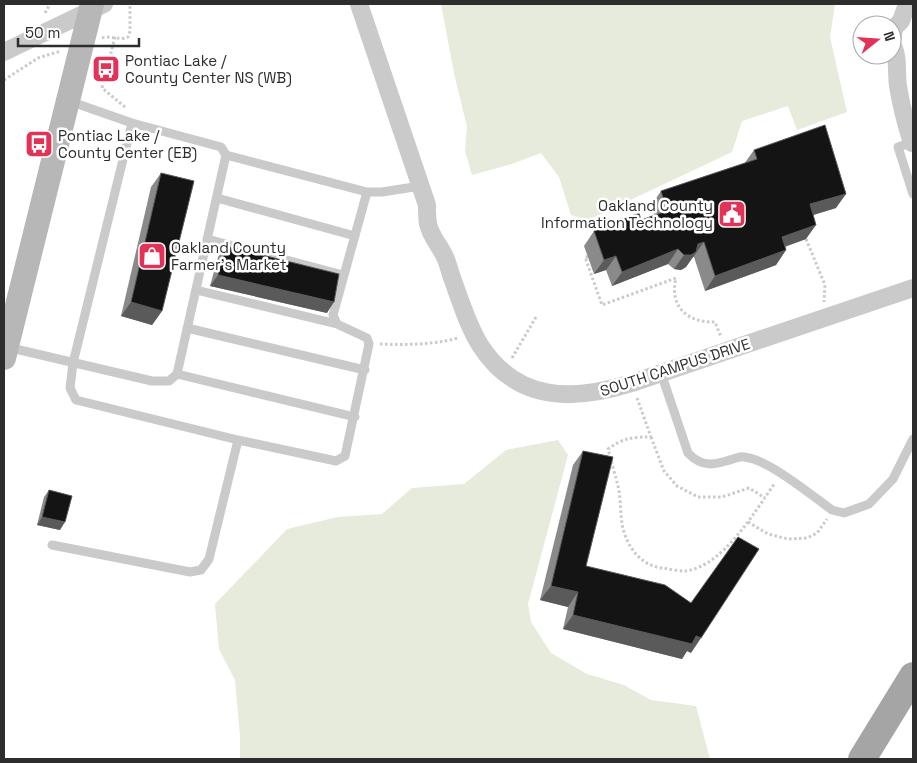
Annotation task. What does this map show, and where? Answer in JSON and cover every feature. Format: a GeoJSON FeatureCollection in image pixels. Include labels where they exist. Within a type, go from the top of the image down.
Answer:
{"type":"FeatureCollection","features":[{"type":"Feature","properties":{"kind":"main road"},"geometry":{"type":"LineString","coordinates":[[6,342],[68,101],[95,6]]}},
{"type":"Feature","properties":{"kind":"main road"},"geometry":{"type":"LineString","coordinates":[[862,759],[913,676]]}},
{"type":"Feature","properties":{"kind":"street","name":"SOUTH CAMPUS DRIVE"},"geometry":{"type":"LineString","coordinates":[[359,4],[420,186],[427,205],[437,220],[443,237],[445,257],[474,334],[488,356],[498,366],[524,384],[552,394],[575,396],[604,391],[913,288]]}},
{"type":"Feature","properties":{"kind":"street"},"geometry":{"type":"LineString","coordinates":[[902,18],[907,4]]}},
{"type":"Feature","properties":{"kind":"street"},"geometry":{"type":"LineString","coordinates":[[4,52],[95,6]]}},
{"type":"Feature","properties":{"kind":"street"},"geometry":{"type":"LineString","coordinates":[[902,23],[905,28],[902,45]]}},
{"type":"Feature","properties":{"kind":"street"},"geometry":{"type":"LineString","coordinates":[[895,65],[899,92],[913,142]]}},
{"type":"Feature","properties":{"kind":"lane"},"geometry":{"type":"LineString","coordinates":[[68,101],[132,123],[221,147],[226,155],[367,192],[382,192],[420,186]]}},
{"type":"Feature","properties":{"kind":"lane"},"geometry":{"type":"LineString","coordinates":[[132,123],[73,363],[70,388],[76,400],[238,440],[336,461],[345,456],[365,370],[369,344],[367,338],[337,324],[196,290]]}},
{"type":"Feature","properties":{"kind":"lane"},"geometry":{"type":"LineString","coordinates":[[913,142],[898,147],[913,194]]}},
{"type":"Feature","properties":{"kind":"lane"},"geometry":{"type":"LineString","coordinates":[[6,342],[73,363],[152,381],[169,381],[177,374],[226,155]]}},
{"type":"Feature","properties":{"kind":"lane"},"geometry":{"type":"LineString","coordinates":[[337,324],[333,315],[367,192]]}},
{"type":"Feature","properties":{"kind":"lane"},"geometry":{"type":"LineString","coordinates":[[217,198],[355,236]]}},
{"type":"Feature","properties":{"kind":"lane"},"geometry":{"type":"LineString","coordinates":[[207,239],[343,274]]}},
{"type":"Feature","properties":{"kind":"lane"},"geometry":{"type":"LineString","coordinates":[[188,328],[365,370]]}},
{"type":"Feature","properties":{"kind":"lane"},"geometry":{"type":"LineString","coordinates":[[661,373],[688,453],[694,460],[710,465],[743,456],[765,463],[832,510],[844,513],[869,504],[893,479],[913,439]]}},
{"type":"Feature","properties":{"kind":"lane"},"geometry":{"type":"LineString","coordinates":[[177,374],[355,417]]}},
{"type":"Feature","properties":{"kind":"lane"},"geometry":{"type":"LineString","coordinates":[[52,545],[190,572],[201,570],[209,559],[238,440]]}},
{"type":"Feature","properties":{"kind":"path"},"geometry":{"type":"LineString","coordinates":[[44,15],[50,4]]}},
{"type":"Feature","properties":{"kind":"path"},"geometry":{"type":"LineString","coordinates":[[107,36],[123,39],[128,37],[130,31],[130,4]]}},
{"type":"Feature","properties":{"kind":"path"},"geometry":{"type":"LineString","coordinates":[[115,38],[102,88],[131,112],[132,123]]}},
{"type":"Feature","properties":{"kind":"path"},"geometry":{"type":"LineString","coordinates":[[4,80],[38,58]]}},
{"type":"Feature","properties":{"kind":"path"},"geometry":{"type":"LineString","coordinates":[[806,239],[824,285],[825,301],[820,305]]}},
{"type":"Feature","properties":{"kind":"path"},"geometry":{"type":"LineString","coordinates":[[588,257],[585,257],[602,305],[676,278],[674,287],[679,309],[690,318],[702,323],[715,322],[722,340]]}},
{"type":"Feature","properties":{"kind":"path"},"geometry":{"type":"LineString","coordinates":[[506,357],[510,361],[536,317]]}},
{"type":"Feature","properties":{"kind":"path"},"geometry":{"type":"LineString","coordinates":[[369,344],[418,345],[442,342],[474,334]]}},
{"type":"Feature","properties":{"kind":"path"},"geometry":{"type":"LineString","coordinates":[[632,383],[664,471],[677,486],[698,497],[722,497],[749,488],[764,498]]}},
{"type":"Feature","properties":{"kind":"path"},"geometry":{"type":"LineString","coordinates":[[651,437],[630,438],[617,442],[608,449],[619,487],[620,510],[625,534],[632,549],[642,561],[658,568],[685,571],[706,564],[721,553],[748,522],[780,474]]}},
{"type":"Feature","properties":{"kind":"path"},"geometry":{"type":"LineString","coordinates":[[748,522],[768,534],[788,539],[807,538],[817,533],[832,510]]}},
{"type":"Feature","properties":{"kind":"green space"},"geometry":{"type":"Polygon","coordinates":[[[441,4],[835,4],[830,37],[847,112],[797,130],[788,106],[742,121],[732,152],[588,220],[571,215],[559,177],[541,153],[512,164],[472,175],[465,151],[467,127],[454,73],[441,4]]]}},
{"type":"Feature","properties":{"kind":"green space"},"geometry":{"type":"Polygon","coordinates":[[[558,440],[568,455],[528,604],[531,622],[551,653],[587,674],[624,685],[651,700],[696,706],[710,759],[240,759],[235,680],[219,649],[215,604],[287,529],[338,517],[382,514],[412,488],[464,484],[506,450],[558,440]]]}},
{"type":"Feature","properties":{"kind":"building"},"geometry":{"type":"Polygon","coordinates":[[[825,125],[846,194],[810,204],[816,225],[782,237],[786,250],[715,276],[704,242],[698,244],[696,252],[691,255],[684,255],[678,249],[622,272],[616,256],[604,260],[594,231],[639,213],[641,220],[667,211],[661,191],[757,159],[754,150],[825,125]]]}},
{"type":"Feature","properties":{"kind":"building","name":"Oakland County Farmer's Market"},"geometry":{"type":"Polygon","coordinates":[[[161,173],[194,181],[162,311],[131,302],[161,173]]]}},
{"type":"Feature","properties":{"kind":"building"},"geometry":{"type":"Polygon","coordinates":[[[226,246],[339,274],[334,302],[218,275],[226,246]]]}},
{"type":"Feature","properties":{"kind":"building"},"geometry":{"type":"Polygon","coordinates":[[[583,451],[613,457],[586,566],[665,585],[691,603],[738,537],[759,549],[701,638],[696,636],[692,644],[573,615],[578,592],[551,586],[583,451]]]}},
{"type":"Feature","properties":{"kind":"building"},"geometry":{"type":"Polygon","coordinates":[[[49,490],[72,496],[65,522],[42,517],[49,490]]]}},
{"type":"Feature","properties":{"kind":"place","name":"Pontiac Lake / County Center NS (WB)"},"geometry":{"type":"Point","coordinates":[106,69]}},
{"type":"Feature","properties":{"kind":"place","name":"Pontiac Lake / County Center (EB)"},"geometry":{"type":"Point","coordinates":[39,144]}},
{"type":"Feature","properties":{"kind":"place","name":"Oakland County Information Technology"},"geometry":{"type":"Point","coordinates":[732,214]}},
{"type":"Feature","properties":{"kind":"place","name":"Oakland County Farmer's Market"},"geometry":{"type":"Point","coordinates":[152,256]}}]}
